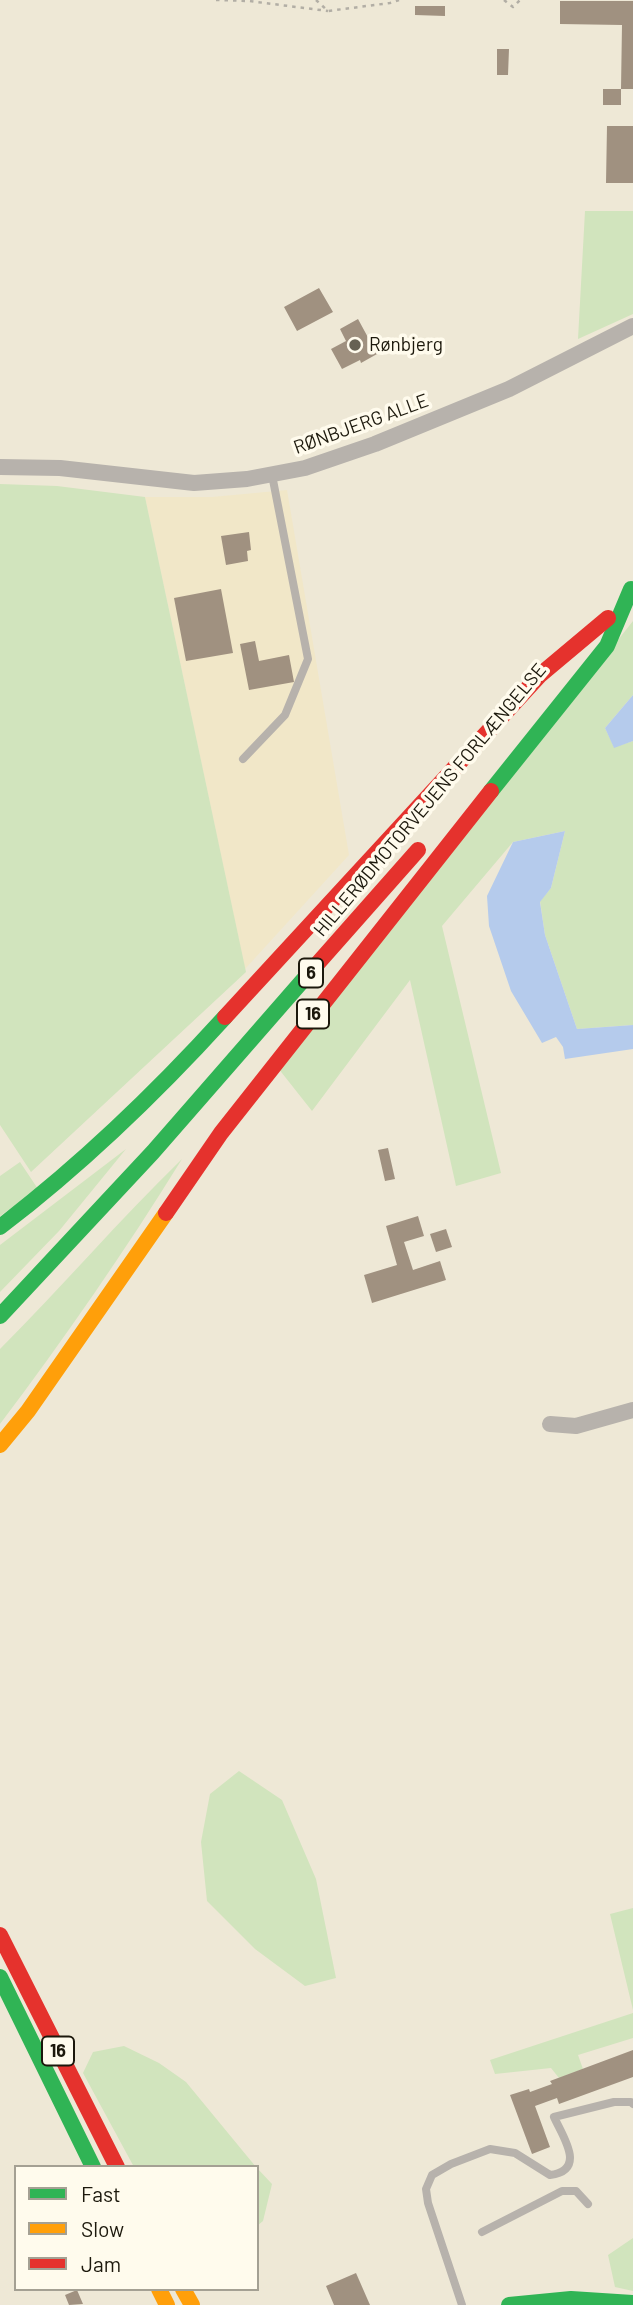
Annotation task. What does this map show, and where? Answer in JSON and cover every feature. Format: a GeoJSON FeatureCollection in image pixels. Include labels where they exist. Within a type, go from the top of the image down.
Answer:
{"type":"FeatureCollection","features":[{"type":"Feature","properties":{"kind":"main road","name":"HILLERØDMOTORVEJENS FORLÆNGELSE"},"geometry":{"type":"LineString","coordinates":[[555,683],[632,587]]}},
{"type":"Feature","properties":{"kind":"main road","name":"16"},"geometry":{"type":"LineString","coordinates":[[0,1445],[28,1411],[229,1123],[607,646],[632,587]]}},
{"type":"Feature","properties":{"kind":"main road"},"geometry":{"type":"LineString","coordinates":[[0,1227],[47,1191],[174,1073],[540,675],[608,618]]}},
{"type":"Feature","properties":{"kind":"main road","name":"HILLERØDMOTORVEJENS FORLÆNGELSE"},"geometry":{"type":"LineString","coordinates":[[0,1316],[153,1152],[425,842]]}},
{"type":"Feature","properties":{"kind":"main road","name":"16"},"geometry":{"type":"LineString","coordinates":[[0,1934],[116,2165]]}},
{"type":"Feature","properties":{"kind":"main road","name":"16"},"geometry":{"type":"LineString","coordinates":[[0,1977],[92,2165]]}},
{"type":"Feature","properties":{"kind":"main road"},"geometry":{"type":"LineString","coordinates":[[509,2305],[552,2299],[606,2298],[633,2303]]}},
{"type":"Feature","properties":{"kind":"street","name":"RØNBJERG ALLE"},"geometry":{"type":"LineString","coordinates":[[0,467],[60,468],[194,483],[247,479],[305,468],[375,444],[509,390],[633,326]]}},
{"type":"Feature","properties":{"kind":"street"},"geometry":{"type":"LineString","coordinates":[[550,1424],[576,1426],[633,1410]]}},
{"type":"Feature","properties":{"kind":"lane"},"geometry":{"type":"LineString","coordinates":[[243,759],[285,715],[308,659],[272,475]]}},
{"type":"Feature","properties":{"kind":"lane"},"geometry":{"type":"LineString","coordinates":[[462,2305],[428,2203],[426,2189],[432,2175],[451,2164],[490,2149],[515,2153],[550,2175],[561,2174],[571,2160],[554,2117],[614,2102],[633,2104]]}},
{"type":"Feature","properties":{"kind":"lane"},"geometry":{"type":"LineString","coordinates":[[482,2232],[562,2190],[576,2191],[588,2204]]}},
{"type":"Feature","properties":{"kind":"path"},"geometry":{"type":"LineString","coordinates":[[216,0],[248,1],[328,12],[399,0]]}},
{"type":"Feature","properties":{"kind":"path"},"geometry":{"type":"LineString","coordinates":[[316,0],[328,12]]}},
{"type":"Feature","properties":{"kind":"path"},"geometry":{"type":"LineString","coordinates":[[504,0],[513,7],[520,0]]}},
{"type":"Feature","properties":{"kind":"shaded area"},"geometry":{"type":"Polygon","coordinates":[[[287,490],[349,855],[245,969],[145,497],[212,497],[287,490]]]}},
{"type":"Feature","properties":{"kind":"green space"},"geometry":{"type":"Polygon","coordinates":[[[585,211],[633,211],[633,314],[578,339],[585,211]]]}},
{"type":"Feature","properties":{"kind":"green space"},"geometry":{"type":"Polygon","coordinates":[[[0,484],[57,486],[145,497],[246,972],[31,1172],[0,1125],[0,484]]]}},
{"type":"Feature","properties":{"kind":"green space"},"geometry":{"type":"Polygon","coordinates":[[[633,621],[633,695],[605,728],[614,747],[633,741],[633,1025],[577,1029],[545,935],[540,901],[551,888],[565,831],[513,842],[442,926],[501,1173],[456,1186],[410,980],[312,1111],[278,1068],[633,621]]]}},
{"type":"Feature","properties":{"kind":"green space"},"geometry":{"type":"Polygon","coordinates":[[[126,1149],[59,1231],[0,1292],[0,1245],[126,1149]]]}},
{"type":"Feature","properties":{"kind":"green space"},"geometry":{"type":"Polygon","coordinates":[[[182,1159],[94,1294],[0,1424],[0,1349],[182,1159]]]}},
{"type":"Feature","properties":{"kind":"green space"},"geometry":{"type":"Polygon","coordinates":[[[20,1162],[38,1189],[0,1216],[0,1176],[20,1162]]]}},
{"type":"Feature","properties":{"kind":"green space"},"geometry":{"type":"Polygon","coordinates":[[[239,1771],[282,1800],[316,1879],[336,1978],[305,1986],[255,1949],[207,1901],[201,1842],[210,1794],[239,1771]]]}},
{"type":"Feature","properties":{"kind":"green space"},"geometry":{"type":"Polygon","coordinates":[[[633,1908],[633,2010],[610,1914],[633,1908]]]}},
{"type":"Feature","properties":{"kind":"green space"},"geometry":{"type":"Polygon","coordinates":[[[633,2013],[633,2038],[578,2055],[583,2069],[559,2078],[551,2068],[495,2074],[490,2060],[633,2013]]]}},
{"type":"Feature","properties":{"kind":"green space"},"geometry":{"type":"Polygon","coordinates":[[[124,2046],[159,2063],[186,2082],[254,2165],[133,2165],[83,2073],[93,2052],[124,2046]]]}},
{"type":"Feature","properties":{"kind":"green space"},"geometry":{"type":"Polygon","coordinates":[[[259,2170],[272,2184],[263,2221],[259,2224],[259,2170]]]}},
{"type":"Feature","properties":{"kind":"green space"},"geometry":{"type":"Polygon","coordinates":[[[633,2238],[633,2291],[615,2287],[608,2255],[633,2238]]]}},
{"type":"Feature","properties":{"kind":"water"},"geometry":{"type":"Polygon","coordinates":[[[633,695],[633,741],[614,748],[605,728],[633,695]]]}},
{"type":"Feature","properties":{"kind":"water"},"geometry":{"type":"Polygon","coordinates":[[[565,831],[551,888],[540,902],[545,935],[577,1029],[633,1025],[633,1049],[565,1059],[563,1047],[556,1037],[542,1043],[511,991],[489,926],[487,896],[513,842],[565,831]]]}},
{"type":"Feature","properties":{"kind":"building"},"geometry":{"type":"Polygon","coordinates":[[[560,1],[633,1],[633,89],[621,89],[622,25],[560,24],[560,1]]]}},
{"type":"Feature","properties":{"kind":"building"},"geometry":{"type":"Polygon","coordinates":[[[415,6],[445,6],[445,16],[415,15],[415,6]]]}},
{"type":"Feature","properties":{"kind":"building"},"geometry":{"type":"Polygon","coordinates":[[[497,49],[509,49],[508,75],[497,75],[497,49]]]}},
{"type":"Feature","properties":{"kind":"building"},"geometry":{"type":"Polygon","coordinates":[[[603,89],[621,89],[621,105],[603,105],[603,89]]]}},
{"type":"Feature","properties":{"kind":"building"},"geometry":{"type":"Polygon","coordinates":[[[607,126],[633,126],[633,183],[606,183],[607,126]]]}},
{"type":"Feature","properties":{"kind":"building"},"geometry":{"type":"Polygon","coordinates":[[[319,288],[333,312],[297,331],[284,307],[319,288]]]}},
{"type":"Feature","properties":{"kind":"building","name":"Rønbjerg"},"geometry":{"type":"Polygon","coordinates":[[[358,319],[377,354],[342,369],[331,349],[346,341],[340,329],[358,319]]]}},
{"type":"Feature","properties":{"kind":"building"},"geometry":{"type":"Polygon","coordinates":[[[249,532],[251,550],[247,551],[248,561],[226,565],[221,536],[249,532]]]}},
{"type":"Feature","properties":{"kind":"building"},"geometry":{"type":"Polygon","coordinates":[[[221,589],[233,653],[186,661],[174,598],[221,589]]]}},
{"type":"Feature","properties":{"kind":"building"},"geometry":{"type":"Polygon","coordinates":[[[255,641],[259,661],[289,655],[294,682],[249,690],[240,644],[255,641]]]}},
{"type":"Feature","properties":{"kind":"building"},"geometry":{"type":"Polygon","coordinates":[[[388,1148],[395,1179],[385,1181],[378,1150],[388,1148]]]}},
{"type":"Feature","properties":{"kind":"building"},"geometry":{"type":"Polygon","coordinates":[[[418,1216],[424,1236],[404,1242],[413,1270],[440,1261],[446,1280],[372,1303],[364,1275],[397,1265],[386,1226],[418,1216]]]}},
{"type":"Feature","properties":{"kind":"building"},"geometry":{"type":"Polygon","coordinates":[[[446,1229],[452,1247],[436,1252],[430,1234],[446,1229]]]}},
{"type":"Feature","properties":{"kind":"building"},"geometry":{"type":"Polygon","coordinates":[[[633,2050],[633,2077],[559,2104],[557,2098],[535,2106],[550,2147],[532,2154],[510,2095],[529,2089],[530,2092],[552,2084],[550,2081],[633,2050]]]}},
{"type":"Feature","properties":{"kind":"building"},"geometry":{"type":"Polygon","coordinates":[[[356,2273],[370,2305],[334,2305],[326,2286],[356,2273]]]}},
{"type":"Feature","properties":{"kind":"building"},"geometry":{"type":"Polygon","coordinates":[[[77,2291],[83,2304],[69,2305],[65,2295],[77,2291]]]}},
{"type":"Feature","properties":{"kind":"traffic: fast"},"geometry":{"type":"LineString","coordinates":[[491,791],[607,646],[631,589]]}},
{"type":"Feature","properties":{"kind":"traffic: fast"},"geometry":{"type":"LineString","coordinates":[[0,1316],[153,1152],[311,971]]}},
{"type":"Feature","properties":{"kind":"traffic: fast"},"geometry":{"type":"LineString","coordinates":[[0,1227],[60,1179],[117,1127],[225,1017]]}},
{"type":"Feature","properties":{"kind":"traffic: fast"},"geometry":{"type":"LineString","coordinates":[[0,1977],[92,2165]]}},
{"type":"Feature","properties":{"kind":"traffic: fast"},"geometry":{"type":"LineString","coordinates":[[509,2305],[571,2299],[633,2303]]}},
{"type":"Feature","properties":{"kind":"traffic: slow"},"geometry":{"type":"LineString","coordinates":[[0,1445],[28,1411],[166,1213]]}},
{"type":"Feature","properties":{"kind":"traffic: slow"},"geometry":{"type":"LineString","coordinates":[[160,2291],[167,2305]]}},
{"type":"Feature","properties":{"kind":"traffic: slow"},"geometry":{"type":"LineString","coordinates":[[184,2291],[192,2305]]}},
{"type":"Feature","properties":{"kind":"traffic: jam"},"geometry":{"type":"LineString","coordinates":[[225,1017],[540,675],[608,618]]}},
{"type":"Feature","properties":{"kind":"traffic: jam"},"geometry":{"type":"LineString","coordinates":[[166,1213],[221,1133],[491,791]]}},
{"type":"Feature","properties":{"kind":"traffic: jam"},"geometry":{"type":"LineString","coordinates":[[311,971],[418,850]]}},
{"type":"Feature","properties":{"kind":"traffic: jam"},"geometry":{"type":"LineString","coordinates":[[0,1935],[116,2165]]}},
{"type":"Feature","properties":{"kind":"place","name":"Rønbjerg"},"geometry":{"type":"Point","coordinates":[355,345]}}]}
